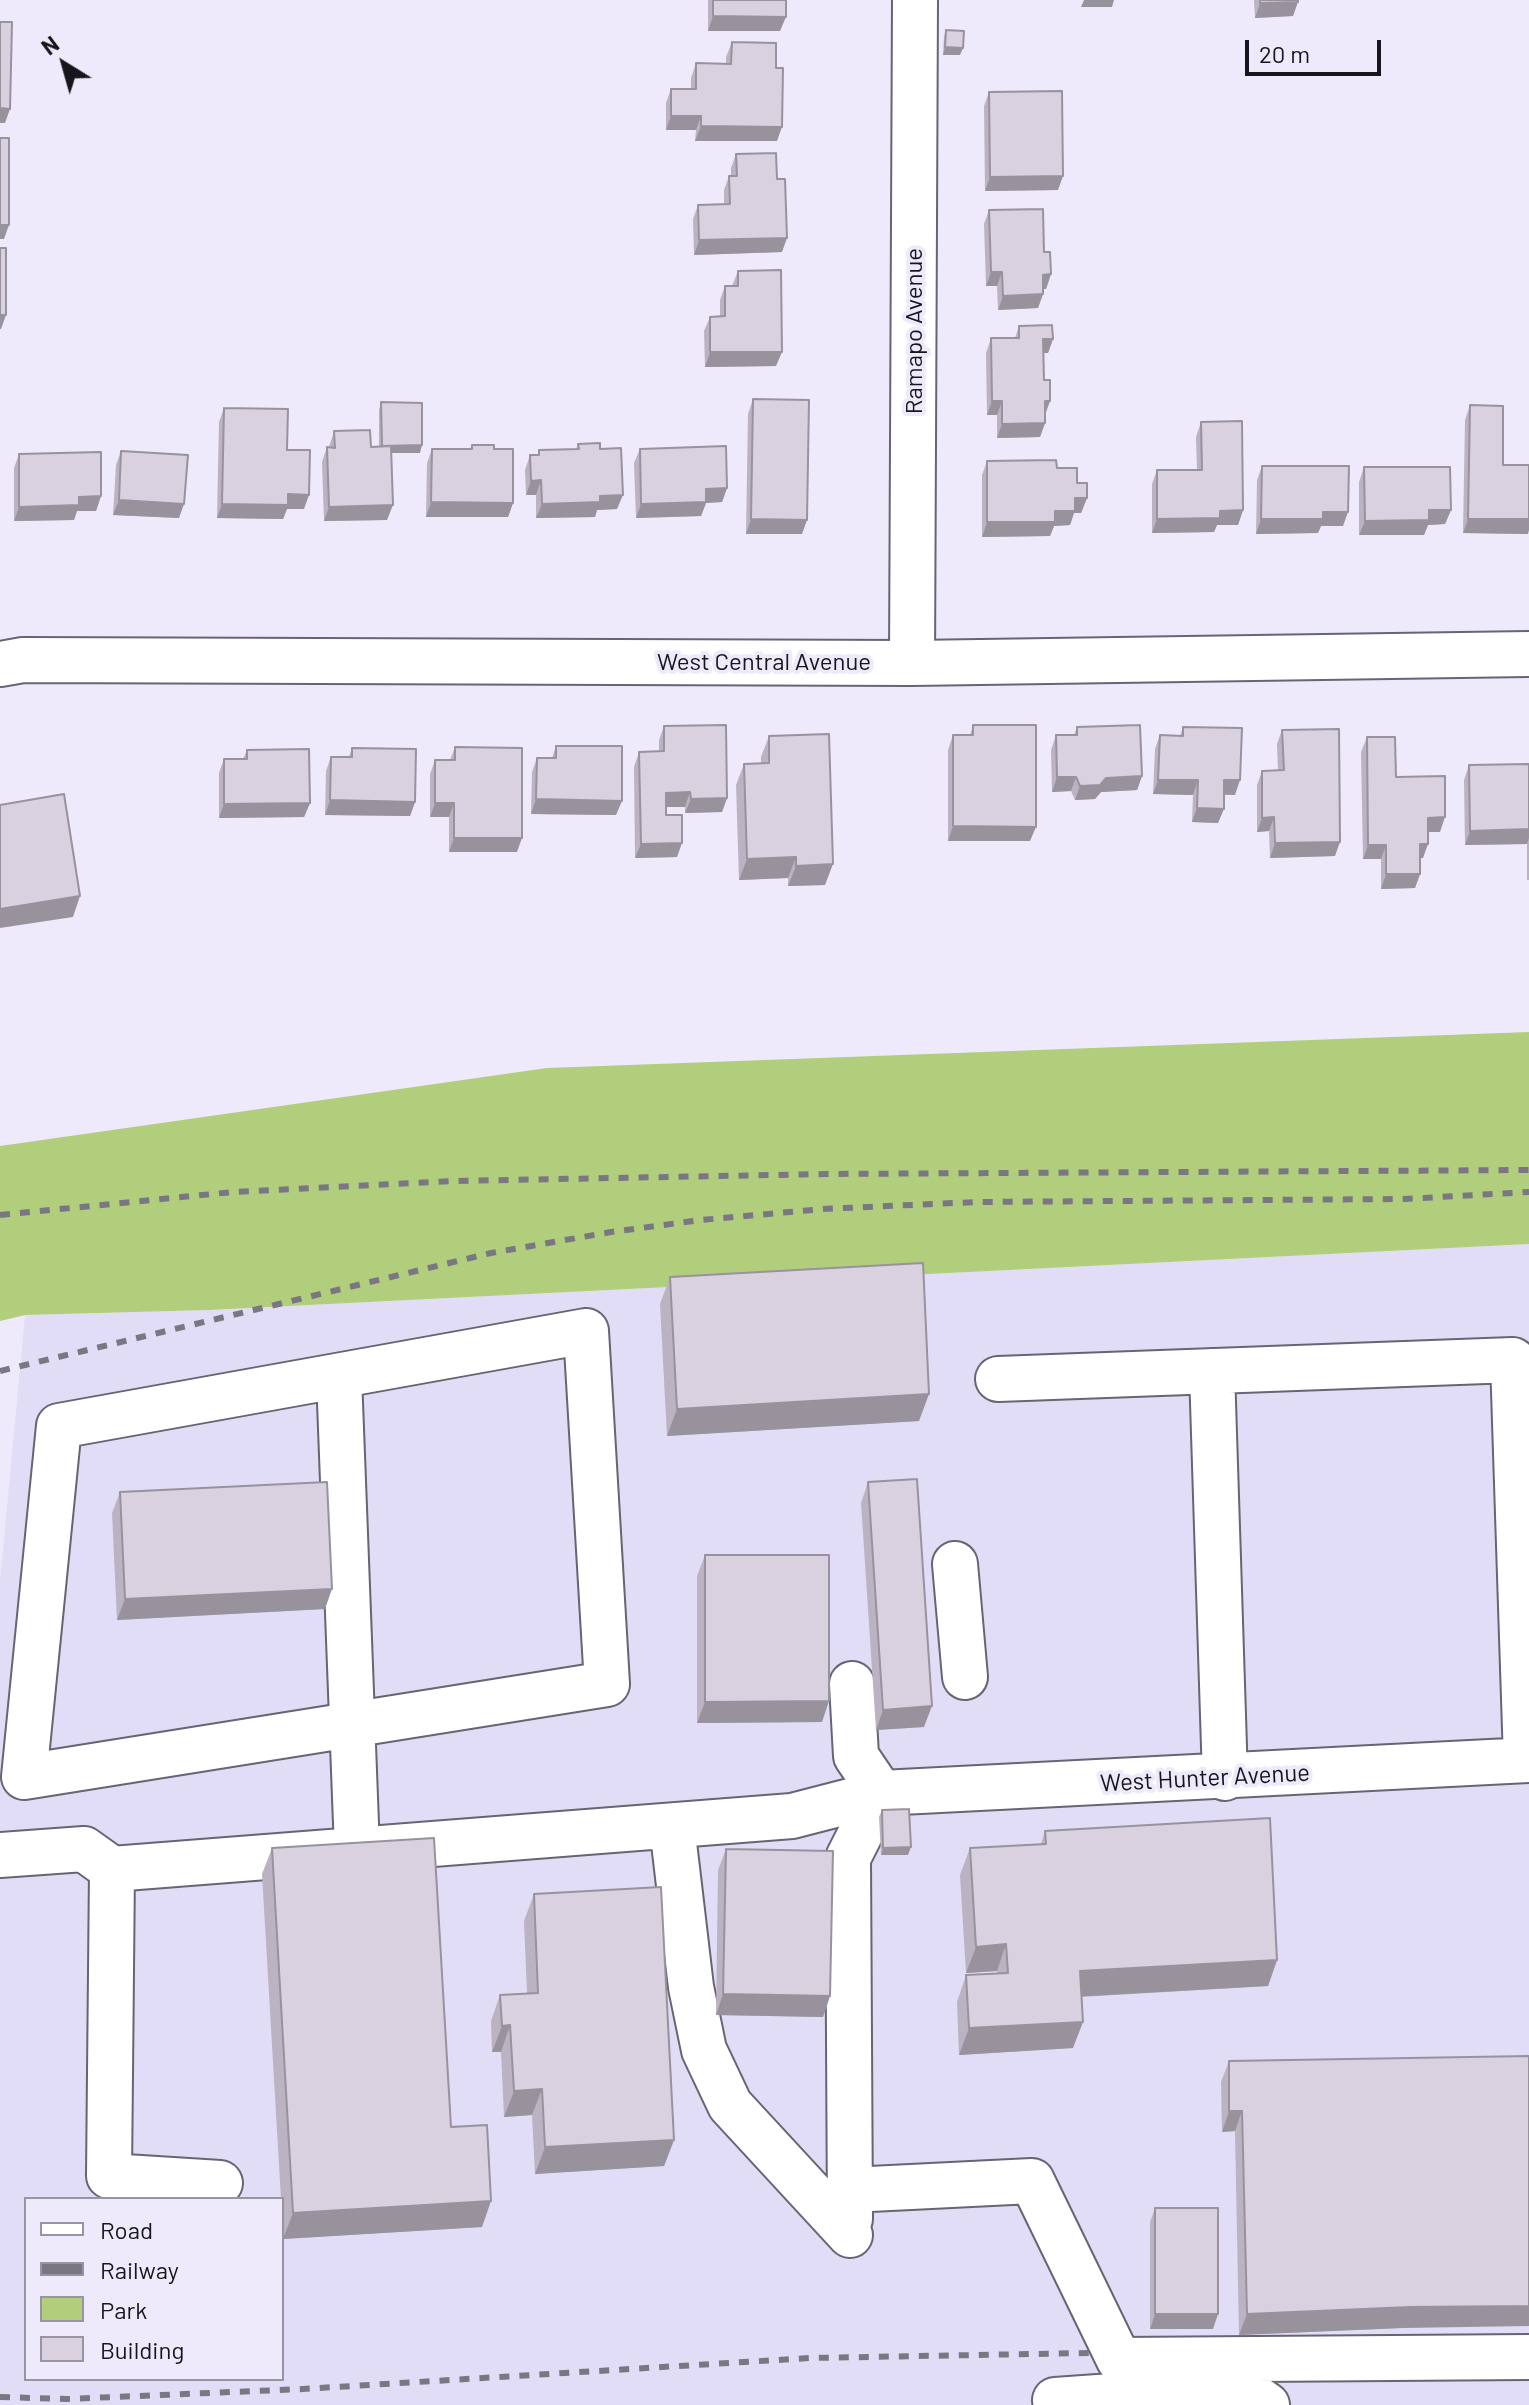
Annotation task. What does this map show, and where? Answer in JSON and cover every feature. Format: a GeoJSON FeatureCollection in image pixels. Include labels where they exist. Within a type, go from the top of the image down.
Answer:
{"type":"FeatureCollection","features":[{"type":"Feature","properties":{"kind":"street","name":"Ramapo Avenue"},"geometry":{"type":"LineString","coordinates":[[912,663],[915,0]]}},
{"type":"Feature","properties":{"kind":"street","name":"West Central Avenue"},"geometry":{"type":"LineString","coordinates":[[0,664],[23,660],[912,663],[1529,654]]}},
{"type":"Feature","properties":{"kind":"street"},"geometry":{"type":"LineString","coordinates":[[586,1331],[607,1684],[24,1777],[59,1426],[339,1376],[586,1331]]}},
{"type":"Feature","properties":{"kind":"street"},"geometry":{"type":"LineString","coordinates":[[998,1379],[1513,1360],[1528,1760]]}},
{"type":"Feature","properties":{"kind":"street"},"geometry":{"type":"LineString","coordinates":[[1212,1371],[1225,1778]]}},
{"type":"Feature","properties":{"kind":"street"},"geometry":{"type":"LineString","coordinates":[[339,1376],[357,1850]]}},
{"type":"Feature","properties":{"kind":"street"},"geometry":{"type":"LineString","coordinates":[[955,1564],[965,1677]]}},
{"type":"Feature","properties":{"kind":"street"},"geometry":{"type":"LineString","coordinates":[[672,1826],[691,1987],[704,2050],[730,2105],[850,2235],[848,1858],[881,1793],[856,1756],[852,1684]]}},
{"type":"Feature","properties":{"kind":"street","name":"West Hunter Avenue"},"geometry":{"type":"LineString","coordinates":[[112,1869],[792,1816],[881,1793],[1225,1778],[1528,1760]]}},
{"type":"Feature","properties":{"kind":"street"},"geometry":{"type":"LineString","coordinates":[[0,1855],[84,1849],[112,1869],[109,2176],[220,2183]]}},
{"type":"Feature","properties":{"kind":"street"},"geometry":{"type":"LineString","coordinates":[[850,2190],[1032,2181],[1119,2360],[1529,2357]]}},
{"type":"Feature","properties":{"kind":"street"},"geometry":{"type":"LineString","coordinates":[[1055,2400],[1241,2387],[1267,2405]]}},
{"type":"Feature","properties":{"kind":"shaded area"},"geometry":{"type":"Polygon","coordinates":[[[1529,1244],[1529,2405],[0,2405],[0,1581],[25,1315],[209,1310],[1529,1244]]]}},
{"type":"Feature","properties":{"kind":"green space"},"geometry":{"type":"Polygon","coordinates":[[[1529,1032],[1529,1244],[209,1310],[25,1315],[0,1321],[0,1146],[547,1068],[1529,1032]]]}},
{"type":"Feature","properties":{"kind":"building"},"geometry":{"type":"Polygon","coordinates":[[[713,0],[786,0],[786,17],[713,16],[713,0]]]}},
{"type":"Feature","properties":{"kind":"building"},"geometry":{"type":"Polygon","coordinates":[[[1260,0],[1298,0],[1298,2],[1260,3],[1260,0]]]}},
{"type":"Feature","properties":{"kind":"building"},"geometry":{"type":"Polygon","coordinates":[[[0,22],[12,22],[10,109],[0,108],[0,22]]]}},
{"type":"Feature","properties":{"kind":"building"},"geometry":{"type":"Polygon","coordinates":[[[946,30],[964,31],[963,48],[945,47],[946,30]]]}},
{"type":"Feature","properties":{"kind":"building"},"geometry":{"type":"Polygon","coordinates":[[[732,42],[776,43],[776,68],[783,68],[782,127],[701,126],[701,116],[671,116],[671,89],[696,89],[696,63],[731,64],[732,42]]]}},
{"type":"Feature","properties":{"kind":"building"},"geometry":{"type":"Polygon","coordinates":[[[1062,91],[1063,176],[990,177],[989,92],[1062,91]]]}},
{"type":"Feature","properties":{"kind":"building"},"geometry":{"type":"Polygon","coordinates":[[[0,138],[9,138],[9,225],[0,225],[0,138]]]}},
{"type":"Feature","properties":{"kind":"building"},"geometry":{"type":"Polygon","coordinates":[[[776,153],[777,179],[785,179],[787,238],[699,240],[698,205],[730,204],[729,176],[737,176],[736,154],[776,153]]]}},
{"type":"Feature","properties":{"kind":"building"},"geometry":{"type":"Polygon","coordinates":[[[1043,209],[1044,252],[1050,252],[1051,274],[1043,275],[1043,294],[1003,296],[1002,272],[991,272],[989,210],[1043,209]]]}},
{"type":"Feature","properties":{"kind":"building"},"geometry":{"type":"Polygon","coordinates":[[[0,248],[6,248],[6,315],[0,315],[0,248]]]}},
{"type":"Feature","properties":{"kind":"building"},"geometry":{"type":"Polygon","coordinates":[[[781,270],[782,352],[710,352],[710,317],[725,316],[725,286],[738,286],[738,271],[781,270]]]}},
{"type":"Feature","properties":{"kind":"building"},"geometry":{"type":"Polygon","coordinates":[[[1052,325],[1053,339],[1043,339],[1044,380],[1050,380],[1050,401],[1045,401],[1045,423],[1002,424],[1002,401],[992,401],[991,338],[1019,338],[1019,326],[1052,325]]]}},
{"type":"Feature","properties":{"kind":"building"},"geometry":{"type":"Polygon","coordinates":[[[753,399],[809,400],[807,520],[751,519],[753,399]]]}},
{"type":"Feature","properties":{"kind":"building"},"geometry":{"type":"Polygon","coordinates":[[[381,402],[422,403],[422,445],[382,446],[381,402]]]}},
{"type":"Feature","properties":{"kind":"building"},"geometry":{"type":"Polygon","coordinates":[[[1470,405],[1503,406],[1503,465],[1529,465],[1529,519],[1468,519],[1470,405]]]}},
{"type":"Feature","properties":{"kind":"building"},"geometry":{"type":"Polygon","coordinates":[[[224,408],[288,409],[287,450],[310,450],[309,495],[288,494],[288,505],[222,504],[224,408]]]}},
{"type":"Feature","properties":{"kind":"building"},"geometry":{"type":"Polygon","coordinates":[[[1242,421],[1243,510],[1220,511],[1220,518],[1157,519],[1157,470],[1202,470],[1201,422],[1242,421]]]}},
{"type":"Feature","properties":{"kind":"building"},"geometry":{"type":"Polygon","coordinates":[[[370,430],[371,447],[391,446],[393,505],[329,507],[327,447],[335,448],[334,431],[370,430]]]}},
{"type":"Feature","properties":{"kind":"building"},"geometry":{"type":"Polygon","coordinates":[[[600,443],[600,449],[621,448],[623,495],[600,496],[600,502],[542,504],[541,480],[531,481],[530,455],[539,455],[539,450],[579,449],[578,444],[600,443]]]}},
{"type":"Feature","properties":{"kind":"building"},"geometry":{"type":"Polygon","coordinates":[[[472,445],[513,449],[513,503],[431,502],[432,449],[472,449],[472,445]]]}},
{"type":"Feature","properties":{"kind":"building"},"geometry":{"type":"Polygon","coordinates":[[[726,446],[727,488],[706,489],[706,502],[641,504],[640,449],[726,446]]]}},
{"type":"Feature","properties":{"kind":"building"},"geometry":{"type":"Polygon","coordinates":[[[121,451],[188,455],[184,504],[119,500],[121,451]]]}},
{"type":"Feature","properties":{"kind":"building"},"geometry":{"type":"Polygon","coordinates":[[[101,452],[101,496],[79,497],[79,505],[19,507],[19,454],[101,452]]]}},
{"type":"Feature","properties":{"kind":"building"},"geometry":{"type":"Polygon","coordinates":[[[1056,460],[1057,468],[1077,468],[1077,483],[1087,483],[1087,498],[1075,498],[1075,511],[1055,511],[1055,522],[987,522],[987,461],[1056,460]]]}},
{"type":"Feature","properties":{"kind":"building"},"geometry":{"type":"Polygon","coordinates":[[[1262,466],[1349,466],[1348,512],[1323,512],[1323,519],[1261,519],[1262,466]]]}},
{"type":"Feature","properties":{"kind":"building"},"geometry":{"type":"Polygon","coordinates":[[[1364,467],[1450,467],[1451,510],[1429,510],[1429,520],[1365,521],[1364,467]]]}},
{"type":"Feature","properties":{"kind":"building"},"geometry":{"type":"Polygon","coordinates":[[[726,725],[727,798],[691,799],[690,792],[666,793],[666,815],[682,815],[682,843],[641,844],[639,752],[664,751],[664,726],[726,725]]]}},
{"type":"Feature","properties":{"kind":"building"},"geometry":{"type":"Polygon","coordinates":[[[973,725],[1036,725],[1036,827],[953,826],[953,735],[973,735],[973,725]]]}},
{"type":"Feature","properties":{"kind":"building"},"geometry":{"type":"Polygon","coordinates":[[[1140,725],[1142,776],[1106,778],[1100,785],[1080,786],[1076,777],[1057,777],[1056,735],[1077,735],[1077,727],[1140,725]]]}},
{"type":"Feature","properties":{"kind":"building"},"geometry":{"type":"Polygon","coordinates":[[[1183,727],[1242,728],[1240,780],[1224,780],[1224,809],[1197,808],[1198,780],[1158,780],[1160,735],[1183,736],[1183,727]]]}},
{"type":"Feature","properties":{"kind":"building"},"geometry":{"type":"Polygon","coordinates":[[[1339,729],[1340,842],[1275,843],[1274,817],[1262,818],[1262,771],[1284,770],[1282,730],[1339,729]]]}},
{"type":"Feature","properties":{"kind":"building"},"geometry":{"type":"Polygon","coordinates":[[[829,734],[833,864],[796,866],[796,857],[747,859],[744,764],[769,763],[769,736],[829,734]]]}},
{"type":"Feature","properties":{"kind":"building"},"geometry":{"type":"Polygon","coordinates":[[[1367,737],[1395,737],[1396,777],[1445,776],[1445,817],[1428,818],[1428,844],[1420,844],[1420,874],[1386,874],[1386,845],[1368,845],[1367,737]]]}},
{"type":"Feature","properties":{"kind":"building"},"geometry":{"type":"Polygon","coordinates":[[[556,746],[622,746],[622,801],[536,799],[537,758],[556,758],[556,746]]]}},
{"type":"Feature","properties":{"kind":"building"},"geometry":{"type":"Polygon","coordinates":[[[455,747],[522,748],[522,838],[454,838],[454,803],[435,803],[435,760],[455,760],[455,747]]]}},
{"type":"Feature","properties":{"kind":"building"},"geometry":{"type":"Polygon","coordinates":[[[352,748],[416,749],[415,802],[330,800],[331,757],[352,757],[352,748]]]}},
{"type":"Feature","properties":{"kind":"building"},"geometry":{"type":"Polygon","coordinates":[[[309,749],[310,803],[224,804],[224,759],[247,759],[247,750],[309,749]]]}},
{"type":"Feature","properties":{"kind":"building"},"geometry":{"type":"Polygon","coordinates":[[[1529,764],[1529,829],[1470,831],[1469,765],[1529,764]]]}},
{"type":"Feature","properties":{"kind":"building"},"geometry":{"type":"Polygon","coordinates":[[[64,794],[80,896],[0,909],[0,805],[64,794]]]}},
{"type":"Feature","properties":{"kind":"building"},"geometry":{"type":"Polygon","coordinates":[[[923,1263],[929,1394],[677,1409],[670,1277],[923,1263]]]}},
{"type":"Feature","properties":{"kind":"building"},"geometry":{"type":"Polygon","coordinates":[[[917,1479],[932,1706],[883,1710],[868,1482],[917,1479]]]}},
{"type":"Feature","properties":{"kind":"building"},"geometry":{"type":"Polygon","coordinates":[[[327,1482],[332,1589],[125,1599],[120,1492],[327,1482]]]}},
{"type":"Feature","properties":{"kind":"building"},"geometry":{"type":"Polygon","coordinates":[[[705,1555],[829,1555],[829,1701],[705,1702],[705,1555]]]}},
{"type":"Feature","properties":{"kind":"building"},"geometry":{"type":"Polygon","coordinates":[[[909,1809],[911,1847],[883,1848],[882,1810],[909,1809]]]}},
{"type":"Feature","properties":{"kind":"building"},"geometry":{"type":"Polygon","coordinates":[[[1270,1818],[1277,1960],[1080,1971],[1083,2022],[969,2028],[966,1975],[1008,1973],[1006,1944],[976,1947],[970,1848],[1046,1844],[1045,1831],[1270,1818]]]}},
{"type":"Feature","properties":{"kind":"building"},"geometry":{"type":"Polygon","coordinates":[[[434,1838],[451,2127],[487,2125],[491,2201],[293,2213],[272,1848],[434,1838]]]}},
{"type":"Feature","properties":{"kind":"building"},"geometry":{"type":"Polygon","coordinates":[[[726,1849],[833,1851],[830,1996],[723,1994],[726,1849]]]}},
{"type":"Feature","properties":{"kind":"building"},"geometry":{"type":"Polygon","coordinates":[[[661,1887],[674,2140],[545,2147],[542,2089],[514,2091],[510,2025],[502,2026],[500,1995],[538,1993],[534,1894],[661,1887]]]}},
{"type":"Feature","properties":{"kind":"building"},"geometry":{"type":"Polygon","coordinates":[[[1529,2056],[1529,2306],[1247,2314],[1242,2111],[1229,2111],[1229,2061],[1529,2056]]]}},
{"type":"Feature","properties":{"kind":"building"},"geometry":{"type":"Polygon","coordinates":[[[1155,2208],[1218,2208],[1218,2314],[1155,2314],[1155,2208]]]}},
{"type":"Feature","properties":{"kind":"railway"},"geometry":{"type":"LineString","coordinates":[[0,1215],[233,1192],[452,1181],[826,1174],[1529,1170]]}},
{"type":"Feature","properties":{"kind":"railway"},"geometry":{"type":"LineString","coordinates":[[0,1371],[491,1253],[701,1220],[823,1209],[977,1202],[1404,1199],[1529,1192]]}},
{"type":"Feature","properties":{"kind":"railway"},"geometry":{"type":"LineString","coordinates":[[0,2397],[67,2399],[303,2389],[810,2358],[1089,2353]]}}]}
